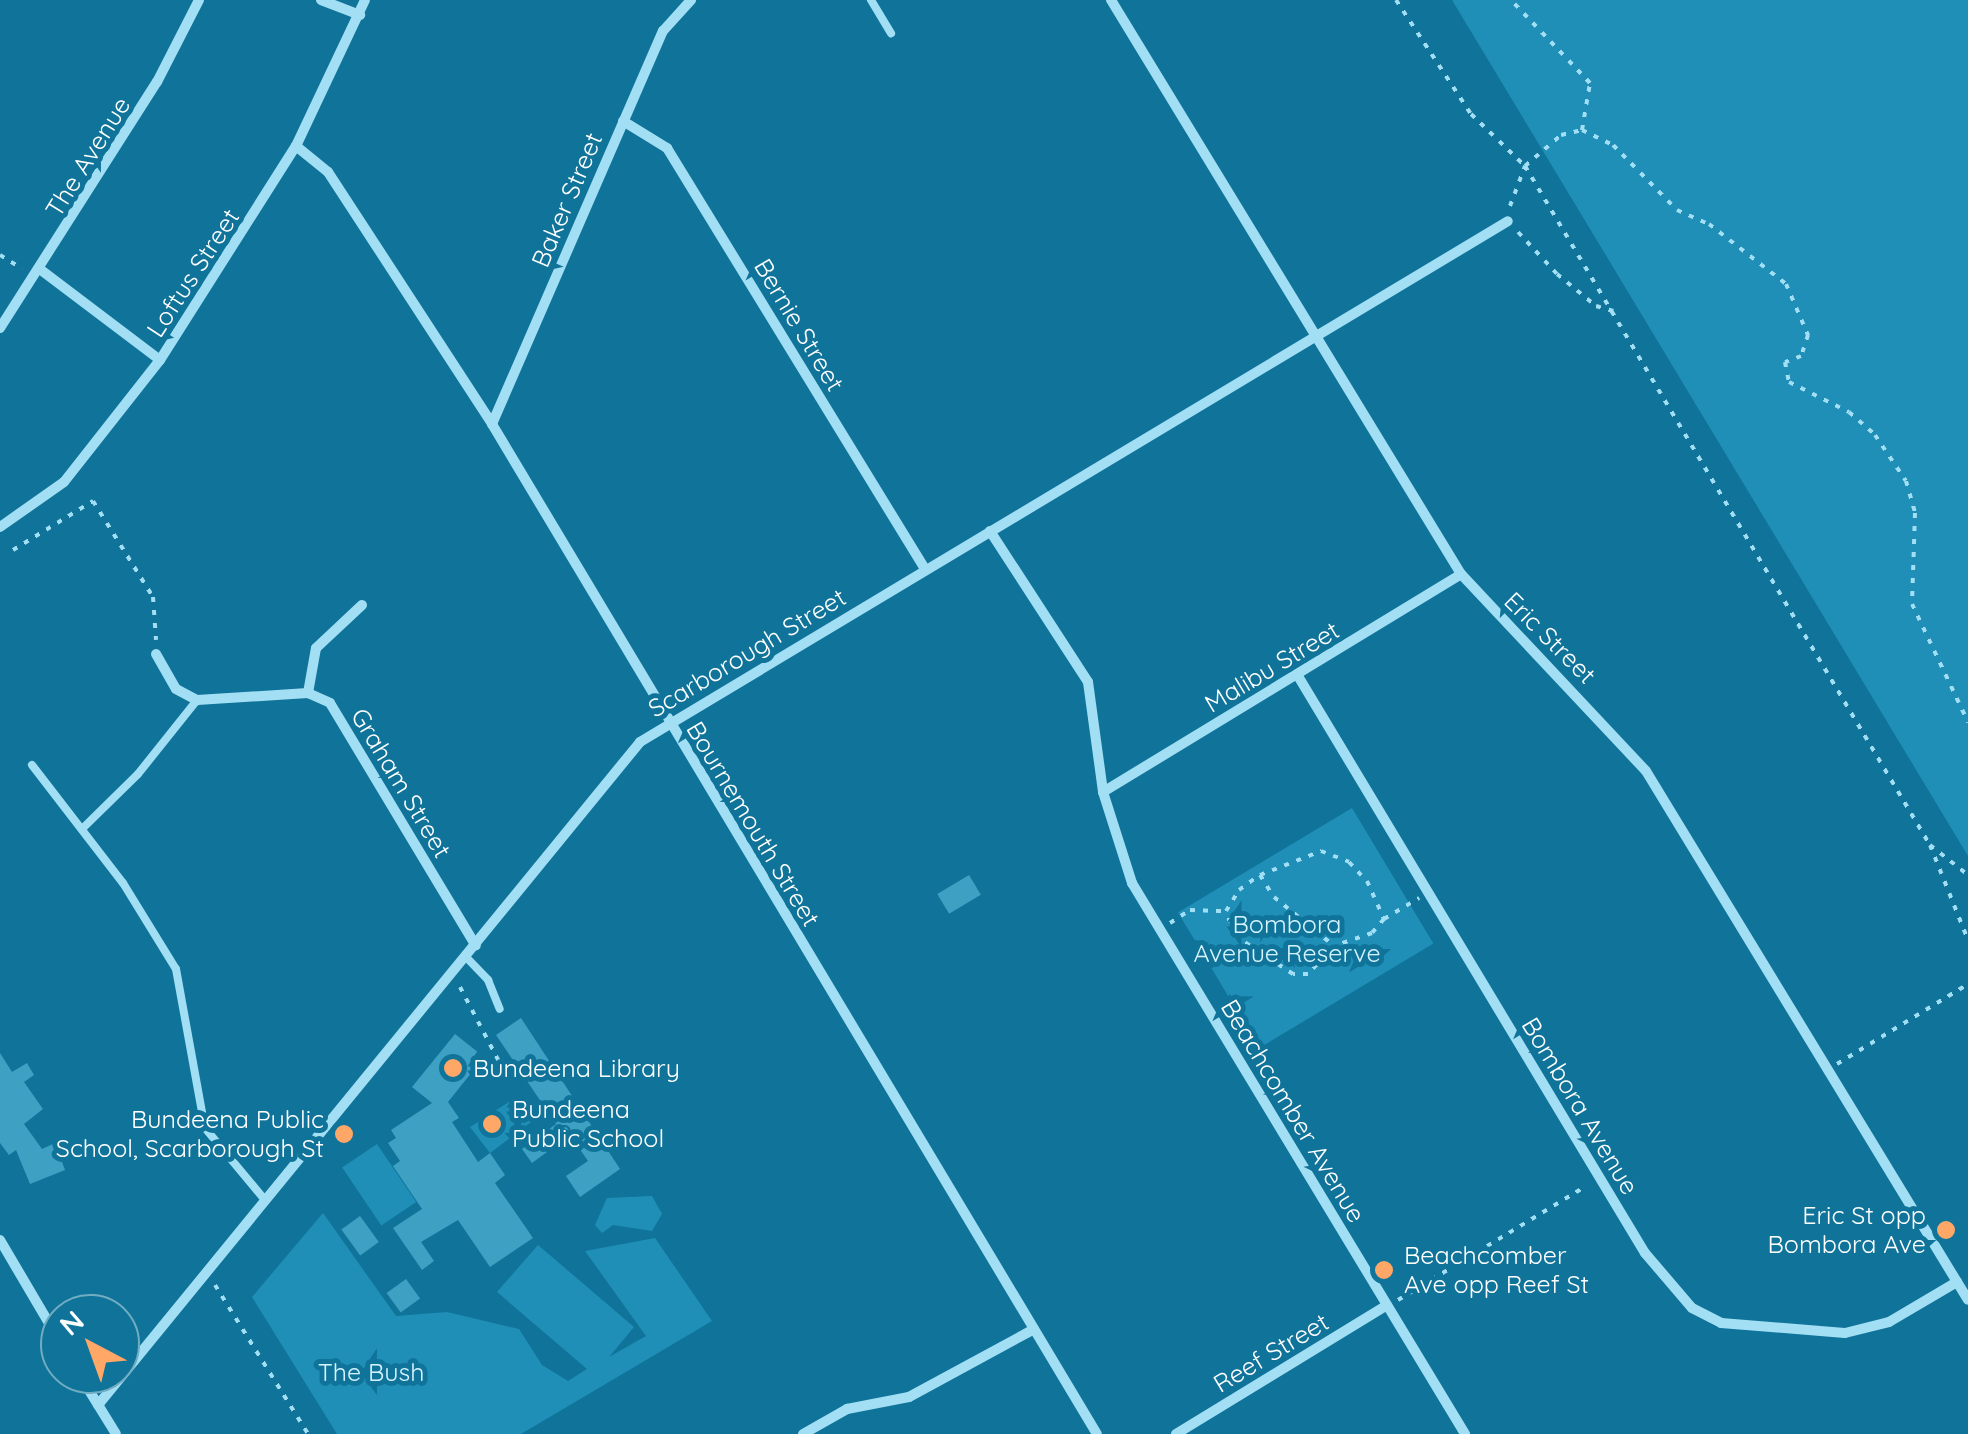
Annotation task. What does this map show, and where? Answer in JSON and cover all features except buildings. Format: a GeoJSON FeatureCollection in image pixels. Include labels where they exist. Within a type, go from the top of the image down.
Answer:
{"type":"FeatureCollection","features":[{"type":"Feature","properties":{"kind":"street","name":"The Avenue"},"geometry":{"type":"LineString","coordinates":[[0,328],[41,270],[158,82],[199,0]]}},
{"type":"Feature","properties":{"kind":"street"},"geometry":{"type":"LineString","coordinates":[[321,0],[360,15]]}},
{"type":"Feature","properties":{"kind":"street","name":"Loftus Street"},"geometry":{"type":"LineString","coordinates":[[0,527],[74,471],[160,360],[296,146],[365,0]]}},
{"type":"Feature","properties":{"kind":"street","name":"Baker Street"},"geometry":{"type":"LineString","coordinates":[[492,424],[663,31],[691,0]]}},
{"type":"Feature","properties":{"kind":"street","name":"Eric Street"},"geometry":{"type":"LineString","coordinates":[[1111,0],[1461,574],[1624,740],[1968,1300]]}},
{"type":"Feature","properties":{"kind":"street","name":"Bernie Street"},"geometry":{"type":"LineString","coordinates":[[624,121],[668,148],[925,569]]}},
{"type":"Feature","properties":{"kind":"street","name":"Bournemouth Street"},"geometry":{"type":"LineString","coordinates":[[296,146],[328,172],[492,424],[1097,1434]]}},
{"type":"Feature","properties":{"kind":"street","name":"Scarborough Street"},"geometry":{"type":"LineString","coordinates":[[98,1405],[640,742],[1508,222]]}},
{"type":"Feature","properties":{"kind":"street"},"geometry":{"type":"LineString","coordinates":[[41,270],[160,360]]}},
{"type":"Feature","properties":{"kind":"street","name":"Beachcomber Avenue"},"geometry":{"type":"LineString","coordinates":[[990,530],[1088,682],[1113,838],[1159,930],[1466,1434]]}},
{"type":"Feature","properties":{"kind":"street","name":"Malibu Street"},"geometry":{"type":"LineString","coordinates":[[1103,792],[1461,574]]}},
{"type":"Feature","properties":{"kind":"street"},"geometry":{"type":"LineString","coordinates":[[156,654],[176,689],[197,700],[308,693],[316,648],[362,605]]}},
{"type":"Feature","properties":{"kind":"street","name":"Bombora Avenue"},"geometry":{"type":"LineString","coordinates":[[1298,676],[1599,1178],[1662,1279],[1692,1308],[1720,1324],[1845,1333],[1889,1322],[1956,1282]]}},
{"type":"Feature","properties":{"kind":"street","name":"Graham Street"},"geometry":{"type":"LineString","coordinates":[[308,693],[330,704],[476,946]]}},
{"type":"Feature","properties":{"kind":"street"},"geometry":{"type":"LineString","coordinates":[[0,1240],[40,1308]]}},
{"type":"Feature","properties":{"kind":"street","name":"Reef Street"},"geometry":{"type":"LineString","coordinates":[[1176,1434],[1387,1305]]}},
{"type":"Feature","properties":{"kind":"street"},"geometry":{"type":"LineString","coordinates":[[804,1434],[847,1409],[909,1397],[1034,1329]]}},
{"type":"Feature","properties":{"kind":"street"},"geometry":{"type":"LineString","coordinates":[[91,1394],[116,1434]]}},
{"type":"Feature","properties":{"kind":"lane"},"geometry":{"type":"LineString","coordinates":[[871,0],[890,34]]}},
{"type":"Feature","properties":{"kind":"lane"},"geometry":{"type":"LineString","coordinates":[[82,829],[138,774],[197,700]]}},
{"type":"Feature","properties":{"kind":"lane"},"geometry":{"type":"LineString","coordinates":[[32,765],[82,829],[176,969],[205,1128],[266,1200]]}},
{"type":"Feature","properties":{"kind":"lane"},"geometry":{"type":"LineString","coordinates":[[466,957],[488,980],[500,1010]]}},
{"type":"Feature","properties":{"kind":"path"},"geometry":{"type":"LineString","coordinates":[[1396,0],[1471,114],[1526,166],[1930,845],[1968,940]]}},
{"type":"Feature","properties":{"kind":"path"},"geometry":{"type":"LineString","coordinates":[[1511,0],[1590,83],[1582,130]]}},
{"type":"Feature","properties":{"kind":"path"},"geometry":{"type":"LineString","coordinates":[[1614,312],[1596,306],[1558,274],[1508,222],[1526,166],[1561,134],[1582,130],[1613,144],[1677,210],[1709,224],[1786,284],[1808,335],[1801,356],[1785,362],[1788,382],[1849,412],[1875,435],[1906,481],[1915,513],[1912,604],[1968,722]]}},
{"type":"Feature","properties":{"kind":"path"},"geometry":{"type":"LineString","coordinates":[[0,256],[15,268],[41,270]]}},
{"type":"Feature","properties":{"kind":"path"},"geometry":{"type":"LineString","coordinates":[[13,550],[94,501],[154,597],[156,654]]}},
{"type":"Feature","properties":{"kind":"path"},"geometry":{"type":"LineString","coordinates":[[1930,845],[1968,875]]}},
{"type":"Feature","properties":{"kind":"path"},"geometry":{"type":"LineString","coordinates":[[1384,918],[1367,881],[1334,855],[1296,856],[1238,890],[1226,911],[1234,935],[1293,974],[1308,974],[1334,946],[1372,933],[1384,918],[1428,892]]}},
{"type":"Feature","properties":{"kind":"path"},"geometry":{"type":"LineString","coordinates":[[1260,875],[1274,897],[1334,946]]}},
{"type":"Feature","properties":{"kind":"path"},"geometry":{"type":"LineString","coordinates":[[1159,930],[1190,910],[1226,911]]}},
{"type":"Feature","properties":{"kind":"path"},"geometry":{"type":"LineString","coordinates":[[1829,1069],[1968,984]]}},
{"type":"Feature","properties":{"kind":"path"},"geometry":{"type":"LineString","coordinates":[[460,987],[508,1079]]}},
{"type":"Feature","properties":{"kind":"path"},"geometry":{"type":"LineString","coordinates":[[1387,1305],[1599,1178]]}},
{"type":"Feature","properties":{"kind":"path"},"geometry":{"type":"LineString","coordinates":[[206,1271],[308,1434]]}},
{"type":"Feature","properties":{"kind":"green space"},"geometry":{"type":"Polygon","coordinates":[[[1452,0],[1968,0],[1968,856],[1452,0]]]}},
{"type":"Feature","properties":{"kind":"green space","name":"Bombora Avenue Reserve"},"geometry":{"type":"Polygon","coordinates":[[[1352,808],[1433,943],[1259,1048],[1178,913],[1352,808]]]}},
{"type":"Feature","properties":{"kind":"green space"},"geometry":{"type":"Polygon","coordinates":[[[515,1098],[531,1122],[490,1153],[470,1127],[515,1098]]]}},
{"type":"Feature","properties":{"kind":"green space"},"geometry":{"type":"Polygon","coordinates":[[[377,1144],[416,1202],[381,1226],[342,1167],[377,1144]]]}},
{"type":"Feature","properties":{"kind":"green space"},"geometry":{"type":"Polygon","coordinates":[[[652,1196],[662,1214],[652,1231],[613,1225],[602,1233],[595,1225],[607,1198],[652,1196]]]}},
{"type":"Feature","properties":{"kind":"green space","name":"The Bush"},"geometry":{"type":"Polygon","coordinates":[[[323,1213],[396,1316],[447,1312],[519,1329],[542,1365],[568,1381],[587,1369],[497,1292],[538,1245],[634,1327],[609,1357],[646,1336],[585,1251],[655,1238],[712,1321],[521,1434],[337,1434],[252,1297],[323,1213]]]}},
{"type":"Feature","properties":{"kind":"place","name":"Bundeena Library"},"geometry":{"type":"Point","coordinates":[453,1068]}},
{"type":"Feature","properties":{"kind":"place","name":"Bundeena Public School"},"geometry":{"type":"Point","coordinates":[492,1124]}},
{"type":"Feature","properties":{"kind":"place","name":"Bundeena Public School, Scarborough St"},"geometry":{"type":"Point","coordinates":[344,1134]}},
{"type":"Feature","properties":{"kind":"place","name":"Eric St opp Bombora Ave"},"geometry":{"type":"Point","coordinates":[1946,1230]}},
{"type":"Feature","properties":{"kind":"place","name":"Beachcomber Ave opp Reef St"},"geometry":{"type":"Point","coordinates":[1384,1270]}}]}
